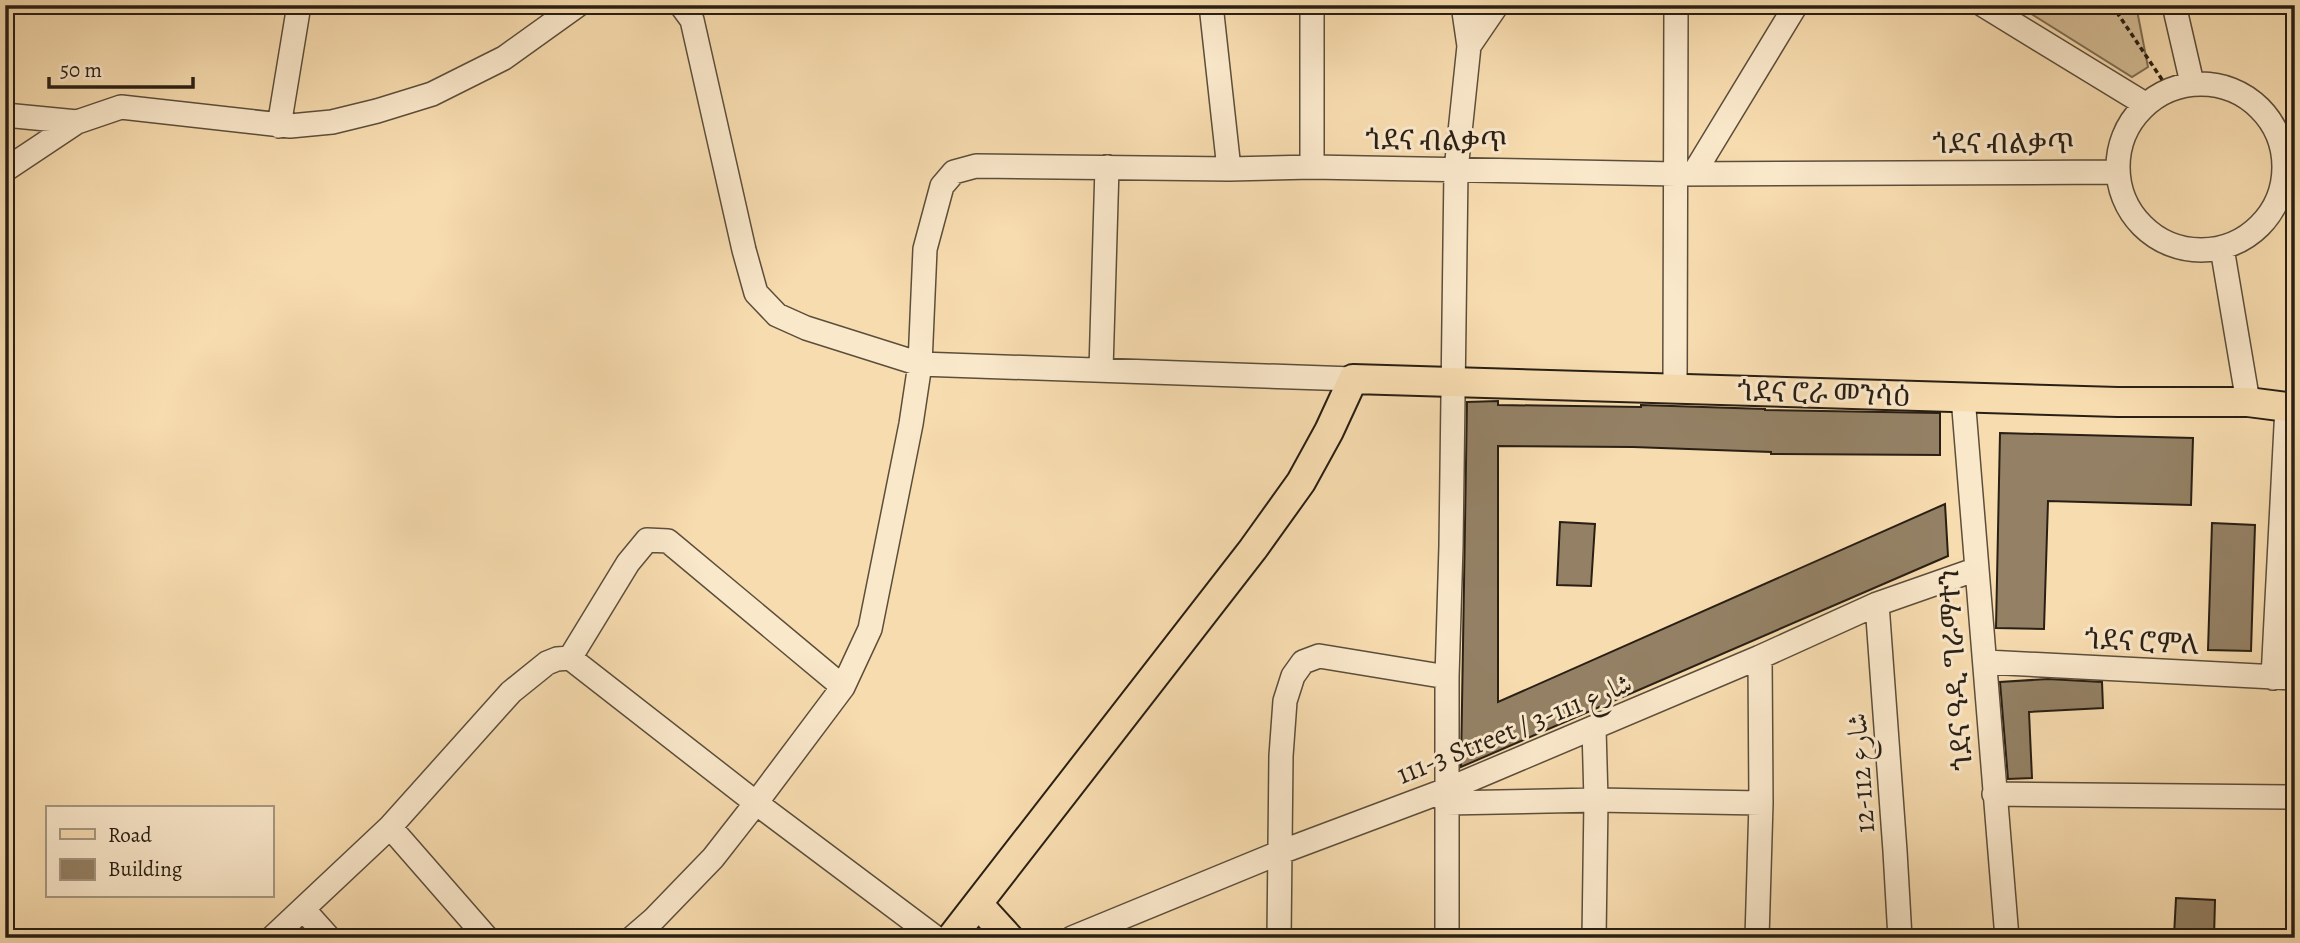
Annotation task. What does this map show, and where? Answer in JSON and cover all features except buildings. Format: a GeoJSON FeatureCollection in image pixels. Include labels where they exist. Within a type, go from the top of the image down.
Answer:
{"type":"FeatureCollection","features":[{"type":"Feature","properties":{"kind":"main road","name":"ጎደና ሮራ መንሳዕ"},"geometry":{"type":"LineString","coordinates":[[1353,379],[2118,402],[2248,402],[2291,408]]}},
{"type":"Feature","properties":{"kind":"main road"},"geometry":{"type":"LineString","coordinates":[[951,938],[1253,549],[1301,482],[1353,379]]}},
{"type":"Feature","properties":{"kind":"main road"},"geometry":{"type":"LineString","coordinates":[[978,904],[1009,938]]}},
{"type":"Feature","properties":{"kind":"street"},"geometry":{"type":"LineString","coordinates":[[279,126],[299,5]]}},
{"type":"Feature","properties":{"kind":"street"},"geometry":{"type":"LineString","coordinates":[[5,170],[77,122],[121,107],[279,126],[332,122],[432,94],[503,58],[578,5]]}},
{"type":"Feature","properties":{"kind":"street"},"geometry":{"type":"LineString","coordinates":[[681,5],[692,20],[756,293],[777,315],[806,328],[920,364],[1353,379]]}},
{"type":"Feature","properties":{"kind":"street"},"geometry":{"type":"LineString","coordinates":[[1212,5],[1228,169]]}},
{"type":"Feature","properties":{"kind":"street"},"geometry":{"type":"LineString","coordinates":[[1312,5],[1312,167]]}},
{"type":"Feature","properties":{"kind":"street"},"geometry":{"type":"LineString","coordinates":[[1447,938],[1447,677],[1456,170],[1469,46],[1464,5]]}},
{"type":"Feature","properties":{"kind":"street"},"geometry":{"type":"LineString","coordinates":[[1469,46],[1497,5]]}},
{"type":"Feature","properties":{"kind":"street"},"geometry":{"type":"LineString","coordinates":[[1675,389],[1685,174],[1676,5]]}},
{"type":"Feature","properties":{"kind":"street"},"geometry":{"type":"LineString","coordinates":[[1685,174],[1796,5]]}},
{"type":"Feature","properties":{"kind":"street"},"geometry":{"type":"LineString","coordinates":[[1983,5],[2145,104]]}},
{"type":"Feature","properties":{"kind":"street"},"geometry":{"type":"LineString","coordinates":[[2174,5],[2192,83]]}},
{"type":"Feature","properties":{"kind":"street"},"geometry":{"type":"LineString","coordinates":[[2192,83],[2234,90],[2257,106],[2274,127],[2289,180],[2263,223],[2245,239],[2222,248],[2198,251],[2174,247],[2152,235],[2134,218],[2128,207],[2117,173],[2119,147],[2129,124],[2145,104],[2169,90],[2192,83]]}},
{"type":"Feature","properties":{"kind":"street"},"geometry":{"type":"LineString","coordinates":[[5,115],[77,122]]}},
{"type":"Feature","properties":{"kind":"street"},"geometry":{"type":"LineString","coordinates":[[5,148],[43,145]]}},
{"type":"Feature","properties":{"kind":"street","name":"ጎደና ብልቃጥ"},"geometry":{"type":"LineString","coordinates":[[632,938],[713,858],[756,803],[842,687],[870,629],[911,424],[920,364],[925,249],[942,186],[954,172],[976,166],[1228,169],[1312,167],[1685,174],[2117,173]]}},
{"type":"Feature","properties":{"kind":"street"},"geometry":{"type":"LineString","coordinates":[[1101,370],[1107,167]]}},
{"type":"Feature","properties":{"kind":"street"},"geometry":{"type":"LineString","coordinates":[[2222,248],[2248,402]]}},
{"type":"Feature","properties":{"kind":"street","name":"ጎደና ዓዲ ግራማተን"},"geometry":{"type":"LineString","coordinates":[[1963,397],[2007,938]]}},
{"type":"Feature","properties":{"kind":"street"},"geometry":{"type":"LineString","coordinates":[[2284,678],[2291,408]]}},
{"type":"Feature","properties":{"kind":"street"},"geometry":{"type":"LineString","coordinates":[[570,658],[628,563],[647,540],[656,539],[668,541],[842,687]]}},
{"type":"Feature","properties":{"kind":"street","name":"111-3 Street / شارع 111-3"},"geometry":{"type":"LineString","coordinates":[[1072,938],[1281,852],[1446,797],[1594,727],[1877,604],[1977,569]]}},
{"type":"Feature","properties":{"kind":"street","name":"شارع 112-12"},"geometry":{"type":"LineString","coordinates":[[1877,604],[1899,938]]}},
{"type":"Feature","properties":{"kind":"street"},"geometry":{"type":"LineString","coordinates":[[1279,938],[1281,756],[1285,701],[1293,676],[1303,662],[1319,656],[1447,677]]}},
{"type":"Feature","properties":{"kind":"street"},"geometry":{"type":"LineString","coordinates":[[1757,938],[1761,803],[1759,657]]}},
{"type":"Feature","properties":{"kind":"street"},"geometry":{"type":"LineString","coordinates":[[272,938],[390,827],[511,692],[547,663],[570,658],[756,803],[936,938]]}},
{"type":"Feature","properties":{"kind":"street","name":"ጎደና ሮምለ"},"geometry":{"type":"LineString","coordinates":[[1986,662],[2284,678]]}},
{"type":"Feature","properties":{"kind":"street"},"geometry":{"type":"LineString","coordinates":[[1594,727],[1594,938]]}},
{"type":"Feature","properties":{"kind":"street"},"geometry":{"type":"LineString","coordinates":[[1994,794],[2295,797]]}},
{"type":"Feature","properties":{"kind":"street"},"geometry":{"type":"LineString","coordinates":[[1446,797],[1761,803]]}},
{"type":"Feature","properties":{"kind":"street"},"geometry":{"type":"LineString","coordinates":[[390,827],[487,938]]}},
{"type":"Feature","properties":{"kind":"street"},"geometry":{"type":"LineString","coordinates":[[303,909],[329,938]]}},
{"type":"Feature","properties":{"kind":"path"},"geometry":{"type":"LineString","coordinates":[[2112,5],[2169,90]]}},
{"type":"Feature","properties":{"kind":"shaded area"},"geometry":{"type":"Polygon","coordinates":[[[2017,5],[2136,5],[2148,67],[2132,77],[2017,5]]]}}]}
